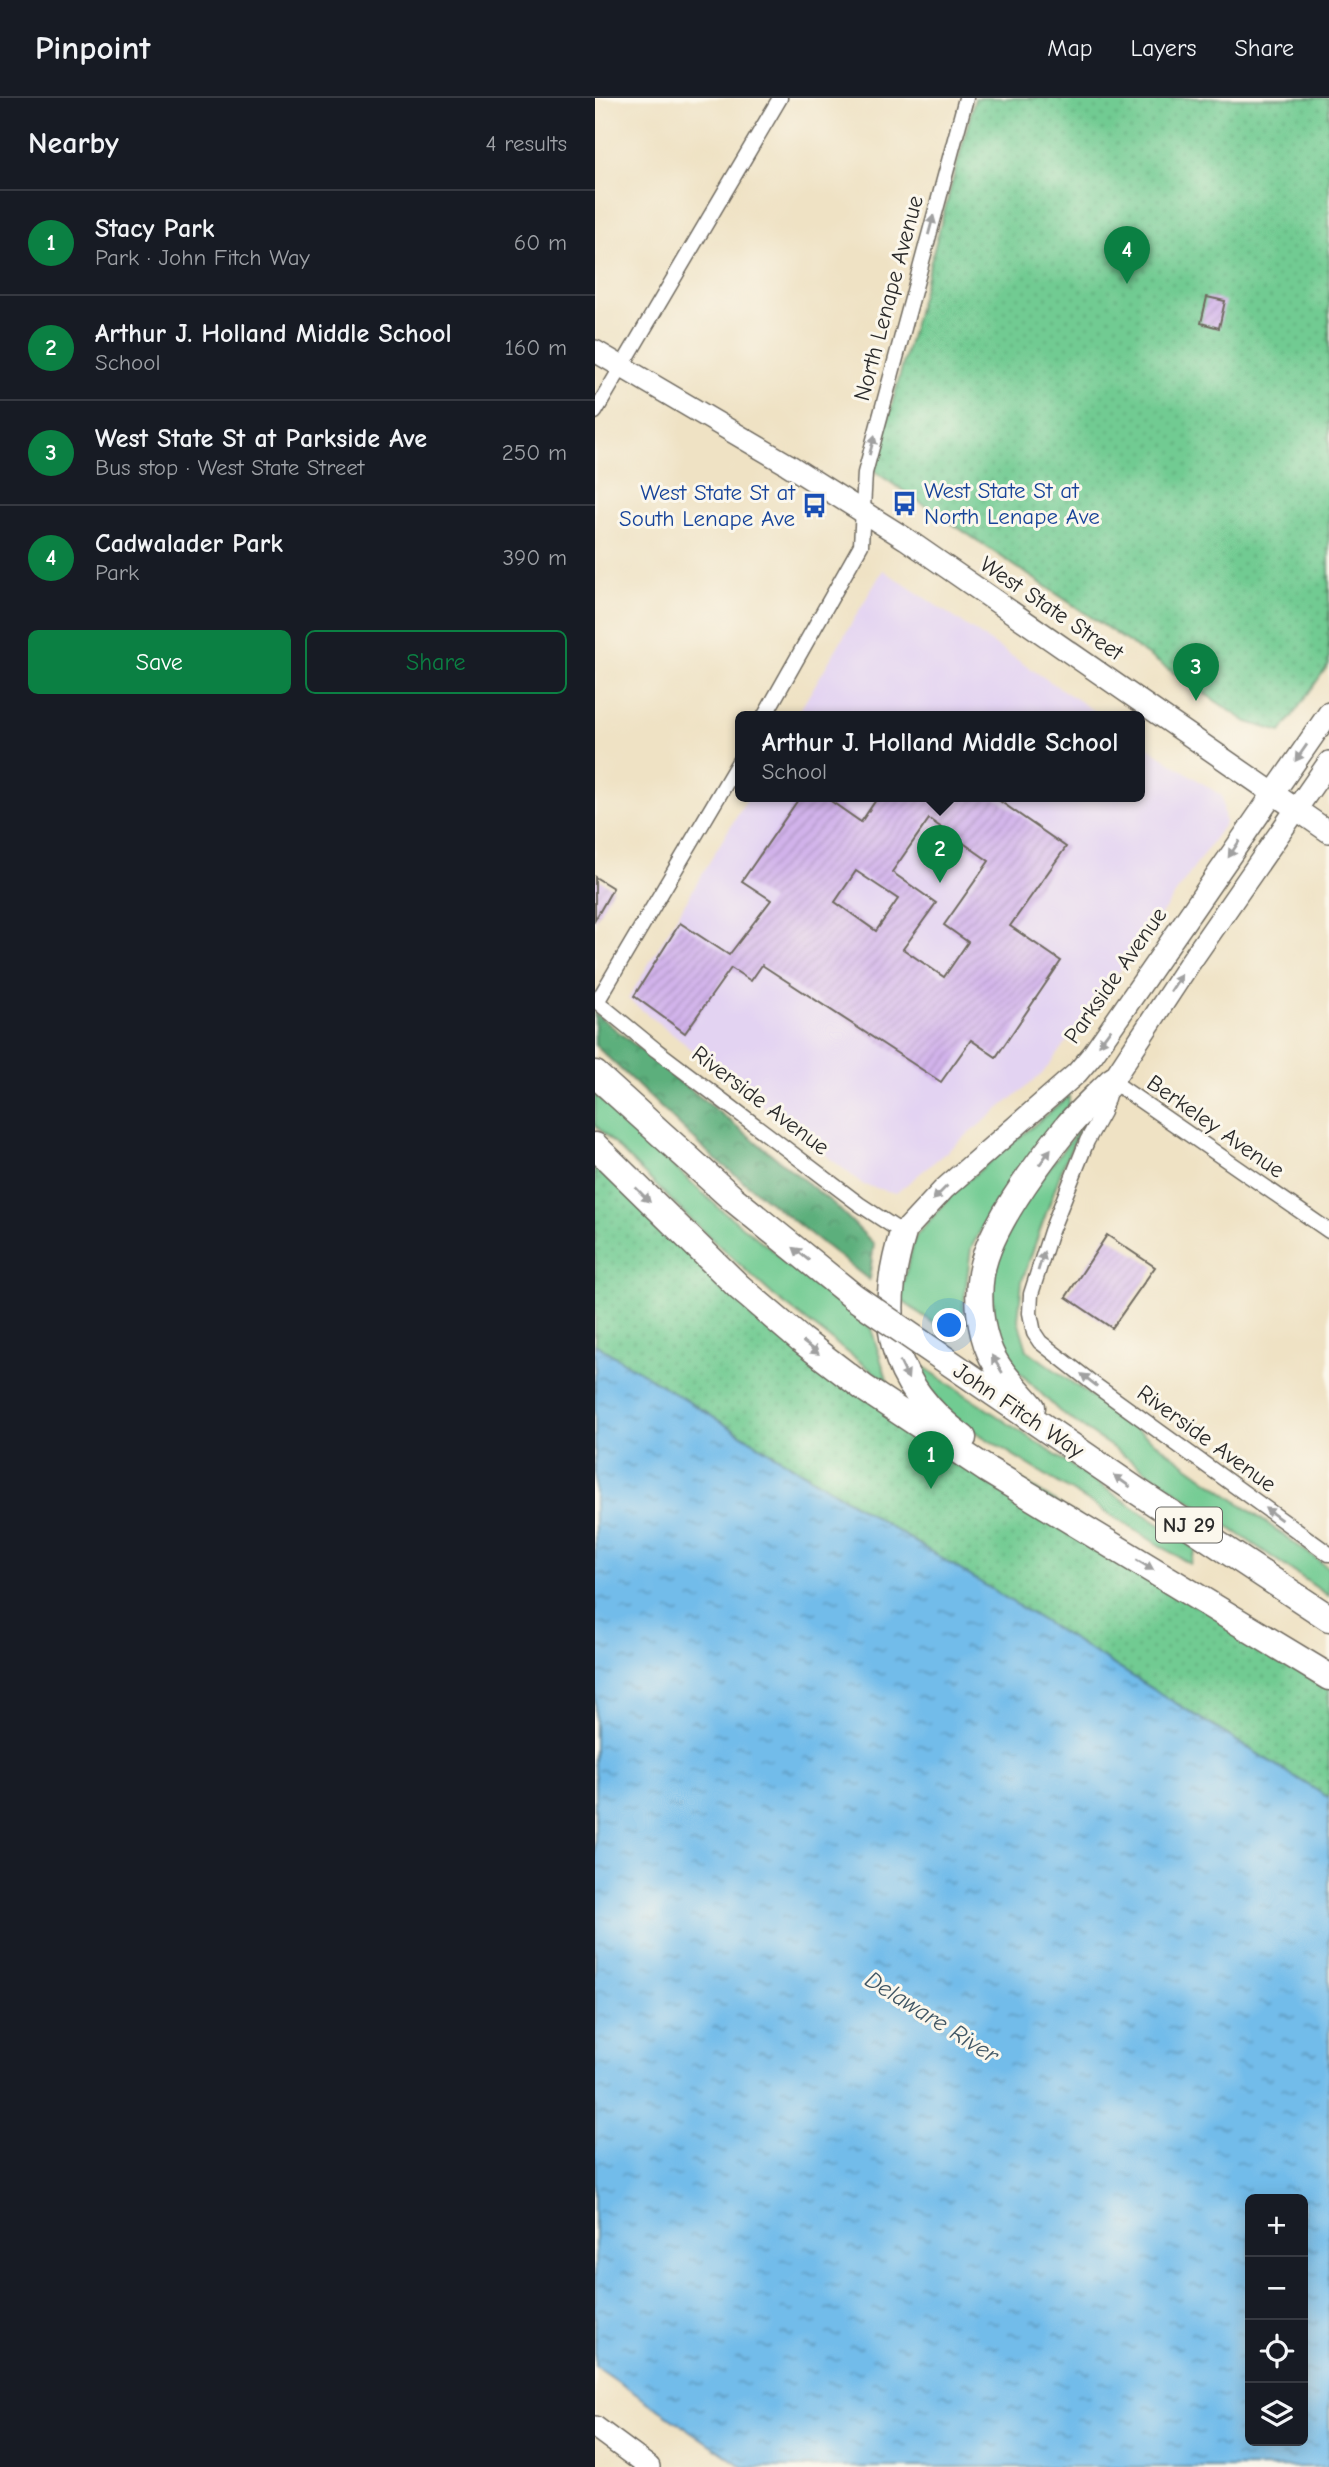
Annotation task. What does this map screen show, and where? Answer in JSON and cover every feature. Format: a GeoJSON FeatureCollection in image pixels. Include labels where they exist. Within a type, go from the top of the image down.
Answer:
{"type":"FeatureCollection","features":[{"type":"Feature","properties":{"kind":"highway","name":"John Fitch Way"},"geometry":{"type":"LineString","coordinates":[[595,1074],[732,1198],[854,1297],[1327,1615]]}},
{"type":"Feature","properties":{"kind":"highway"},"geometry":{"type":"LineString","coordinates":[[1057,1435],[1002,1373],[991,1353],[981,1316],[981,1273],[988,1249],[1003,1219],[1034,1171],[1068,1125],[1112,1081]]}},
{"type":"Feature","properties":{"kind":"highway","name":"NJ 29"},"geometry":{"type":"LineString","coordinates":[[595,1146],[739,1287],[811,1348],[864,1388],[986,1469],[1329,1677]]}},
{"type":"Feature","properties":{"kind":"highway"},"geometry":{"type":"LineString","coordinates":[[902,1233],[892,1267],[889,1295],[891,1320],[894,1345],[905,1373],[919,1395],[954,1432],[1116,1548]]}},
{"type":"Feature","properties":{"kind":"main road","name":"West State Street"},"geometry":{"type":"LineString","coordinates":[[595,351],[864,512],[1115,682],[1329,832]]}},
{"type":"Feature","properties":{"kind":"main road","name":"Parkside Avenue"},"geometry":{"type":"LineString","coordinates":[[902,1233],[944,1189],[1077,1073],[1131,1001],[1329,713]]}},
{"type":"Feature","properties":{"kind":"main road"},"geometry":{"type":"LineString","coordinates":[[1112,1081],[1219,919],[1329,762]]}},
{"type":"Feature","properties":{"kind":"main road"},"geometry":{"type":"LineString","coordinates":[[595,2427],[649,2467]]}},
{"type":"Feature","properties":{"kind":"street"},"geometry":{"type":"LineString","coordinates":[[595,412],[780,98]]}},
{"type":"Feature","properties":{"kind":"street","name":"North Lenape Avenue"},"geometry":{"type":"LineString","coordinates":[[767,711],[861,545],[865,473],[966,98]]}},
{"type":"Feature","properties":{"kind":"street"},"geometry":{"type":"LineString","coordinates":[[596,1001],[735,766]]}},
{"type":"Feature","properties":{"kind":"street","name":"Riverside Avenue"},"geometry":{"type":"LineString","coordinates":[[596,1001],[859,1204],[902,1233]]}},
{"type":"Feature","properties":{"kind":"street","name":"Riverside Avenue"},"geometry":{"type":"LineString","coordinates":[[1112,1081],[1103,1112],[1087,1141],[1051,1231],[1031,1294],[1032,1328],[1040,1342],[1095,1385],[1329,1554]]}},
{"type":"Feature","properties":{"kind":"street","name":"Berkeley Avenue"},"geometry":{"type":"LineString","coordinates":[[1112,1081],[1329,1231]]}},
{"type":"Feature","properties":{"kind":"shaded area"},"geometry":{"type":"Polygon","coordinates":[[[883,570],[1094,711],[800,711],[883,570]]]}},
{"type":"Feature","properties":{"kind":"shaded area"},"geometry":{"type":"Polygon","coordinates":[[[1145,745],[1222,796],[1225,823],[1142,942],[1042,1074],[896,1193],[864,1185],[628,999],[745,802],[1145,802],[1145,745]]]}},
{"type":"Feature","properties":{"kind":"green space"},"geometry":{"type":"Polygon","coordinates":[[[975,98],[1329,98],[1329,664],[1281,732],[1247,722],[874,471],[975,98]]]}},
{"type":"Feature","properties":{"kind":"green space"},"geometry":{"type":"Polygon","coordinates":[[[595,1013],[835,1205],[874,1244],[869,1280],[715,1159],[595,1045],[595,1013]]]}},
{"type":"Feature","properties":{"kind":"green space"},"geometry":{"type":"Polygon","coordinates":[[[595,1094],[719,1208],[871,1328],[888,1383],[774,1296],[691,1220],[595,1125],[595,1094]]]}},
{"type":"Feature","properties":{"kind":"green space"},"geometry":{"type":"Polygon","coordinates":[[[1069,1096],[1069,1105],[995,1204],[971,1248],[961,1326],[951,1335],[899,1299],[915,1237],[956,1190],[1069,1096]]]}},
{"type":"Feature","properties":{"kind":"green space"},"geometry":{"type":"Polygon","coordinates":[[[1082,1124],[1063,1166],[1022,1281],[1018,1320],[1027,1350],[1329,1568],[1329,1596],[1059,1411],[1012,1365],[994,1320],[992,1274],[1016,1213],[1082,1124]]]}},
{"type":"Feature","properties":{"kind":"green space"},"geometry":{"type":"Polygon","coordinates":[[[595,1146],[801,1340],[1329,1676],[1329,1798],[595,1344],[595,1146]]]}},
{"type":"Feature","properties":{"kind":"green space"},"geometry":{"type":"Polygon","coordinates":[[[909,1357],[1196,1549],[1190,1564],[948,1415],[909,1357]]]}},
{"type":"Feature","properties":{"kind":"water","name":"Delaware River"},"geometry":{"type":"Polygon","coordinates":[[[595,1344],[1329,1798],[1329,2467],[743,2467],[595,2366],[595,1344]]]}},
{"type":"Feature","properties":{"kind":"building"},"geometry":{"type":"Polygon","coordinates":[[[1207,297],[1225,301],[1219,328],[1201,323],[1207,297]]]}},
{"type":"Feature","properties":{"kind":"building"},"geometry":{"type":"Polygon","coordinates":[[[797,802],[832,802],[861,822],[875,802],[1001,802],[1066,847],[1010,926],[1061,961],[996,1057],[971,1040],[941,1082],[762,965],[751,981],[731,968],[685,1033],[634,996],[680,923],[729,955],[771,900],[742,881],[797,802]],[[929,819],[892,872],[936,903],[903,949],[944,977],[968,942],[944,925],[989,861],[929,819]],[[856,871],[835,902],[876,931],[898,899],[856,871]]]}},
{"type":"Feature","properties":{"kind":"building"},"geometry":{"type":"Polygon","coordinates":[[[595,877],[613,888],[595,920],[595,877]]]}},
{"type":"Feature","properties":{"kind":"building"},"geometry":{"type":"Polygon","coordinates":[[[1107,1235],[1155,1267],[1112,1328],[1066,1297],[1107,1235]]]}},
{"type":"Feature","properties":{"kind":"place","name":"Cadwalader Park"},"geometry":{"type":"Point","coordinates":[1127,284]}},
{"type":"Feature","properties":{"kind":"place","name":"West State St at North Lenape Ave"},"geometry":{"type":"Point","coordinates":[904,503]}},
{"type":"Feature","properties":{"kind":"place","name":"West State St at South Lenape Ave"},"geometry":{"type":"Point","coordinates":[815,505]}},
{"type":"Feature","properties":{"kind":"place","name":"West State St at Parkside Ave"},"geometry":{"type":"Point","coordinates":[1196,701]}},
{"type":"Feature","properties":{"kind":"place","name":"Arthur J. Holland Middle School"},"geometry":{"type":"Point","coordinates":[940,883]}},
{"type":"Feature","properties":{"kind":"place","name":"Stacy Park"},"geometry":{"type":"Point","coordinates":[931,1489]}}]}
